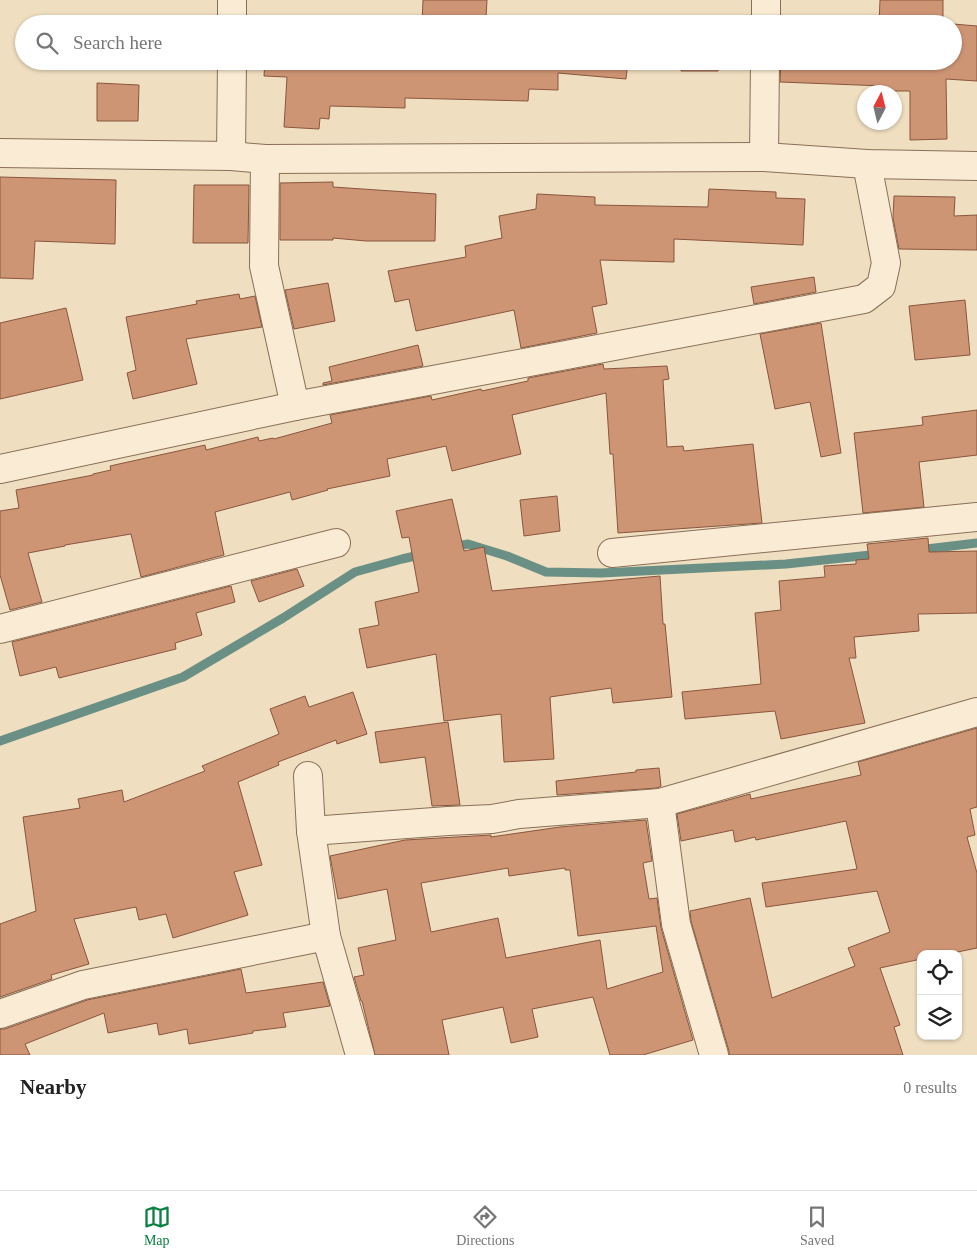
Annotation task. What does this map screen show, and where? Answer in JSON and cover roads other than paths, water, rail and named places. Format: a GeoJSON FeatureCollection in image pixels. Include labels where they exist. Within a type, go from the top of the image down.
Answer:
{"type":"FeatureCollection","features":[{"type":"Feature","properties":{"kind":"street"},"geometry":{"type":"LineString","coordinates":[[232,0],[232,15]]}},
{"type":"Feature","properties":{"kind":"street"},"geometry":{"type":"LineString","coordinates":[[766,0],[766,15]]}},
{"type":"Feature","properties":{"kind":"street"},"geometry":{"type":"LineString","coordinates":[[231,156],[232,70]]}},
{"type":"Feature","properties":{"kind":"street"},"geometry":{"type":"LineString","coordinates":[[764,157],[765,70]]}},
{"type":"Feature","properties":{"kind":"street"},"geometry":{"type":"LineString","coordinates":[[0,152],[231,156],[265,159],[764,157],[867,164],[977,166]]}},
{"type":"Feature","properties":{"kind":"street"},"geometry":{"type":"LineString","coordinates":[[265,159],[264,266],[295,406]]}},
{"type":"Feature","properties":{"kind":"street"},"geometry":{"type":"LineString","coordinates":[[0,469],[295,406],[864,299],[881,286],[886,263],[867,164]]}},
{"type":"Feature","properties":{"kind":"street"},"geometry":{"type":"LineString","coordinates":[[612,553],[977,517]]}},
{"type":"Feature","properties":{"kind":"street"},"geometry":{"type":"LineString","coordinates":[[0,629],[336,543]]}},
{"type":"Feature","properties":{"kind":"street"},"geometry":{"type":"LineString","coordinates":[[311,831],[492,819],[519,814],[660,803],[977,712]]}},
{"type":"Feature","properties":{"kind":"street"},"geometry":{"type":"LineString","coordinates":[[308,776],[311,831],[326,936],[360,1055]]}},
{"type":"Feature","properties":{"kind":"street"},"geometry":{"type":"LineString","coordinates":[[660,803],[676,924],[714,1055]]}},
{"type":"Feature","properties":{"kind":"street"},"geometry":{"type":"LineString","coordinates":[[0,1014],[83,985],[326,936]]}},
{"type":"Feature","properties":{"kind":"waterway"},"geometry":{"type":"LineString","coordinates":[[918,550],[977,543]]}},
{"type":"Feature","properties":{"kind":"waterway"},"geometry":{"type":"LineString","coordinates":[[452,547],[468,544],[507,556],[546,572],[601,573],[786,564],[880,554]]}},
{"type":"Feature","properties":{"kind":"waterway"},"geometry":{"type":"LineString","coordinates":[[0,741],[183,677],[283,618],[355,572],[424,554]]}}]}
